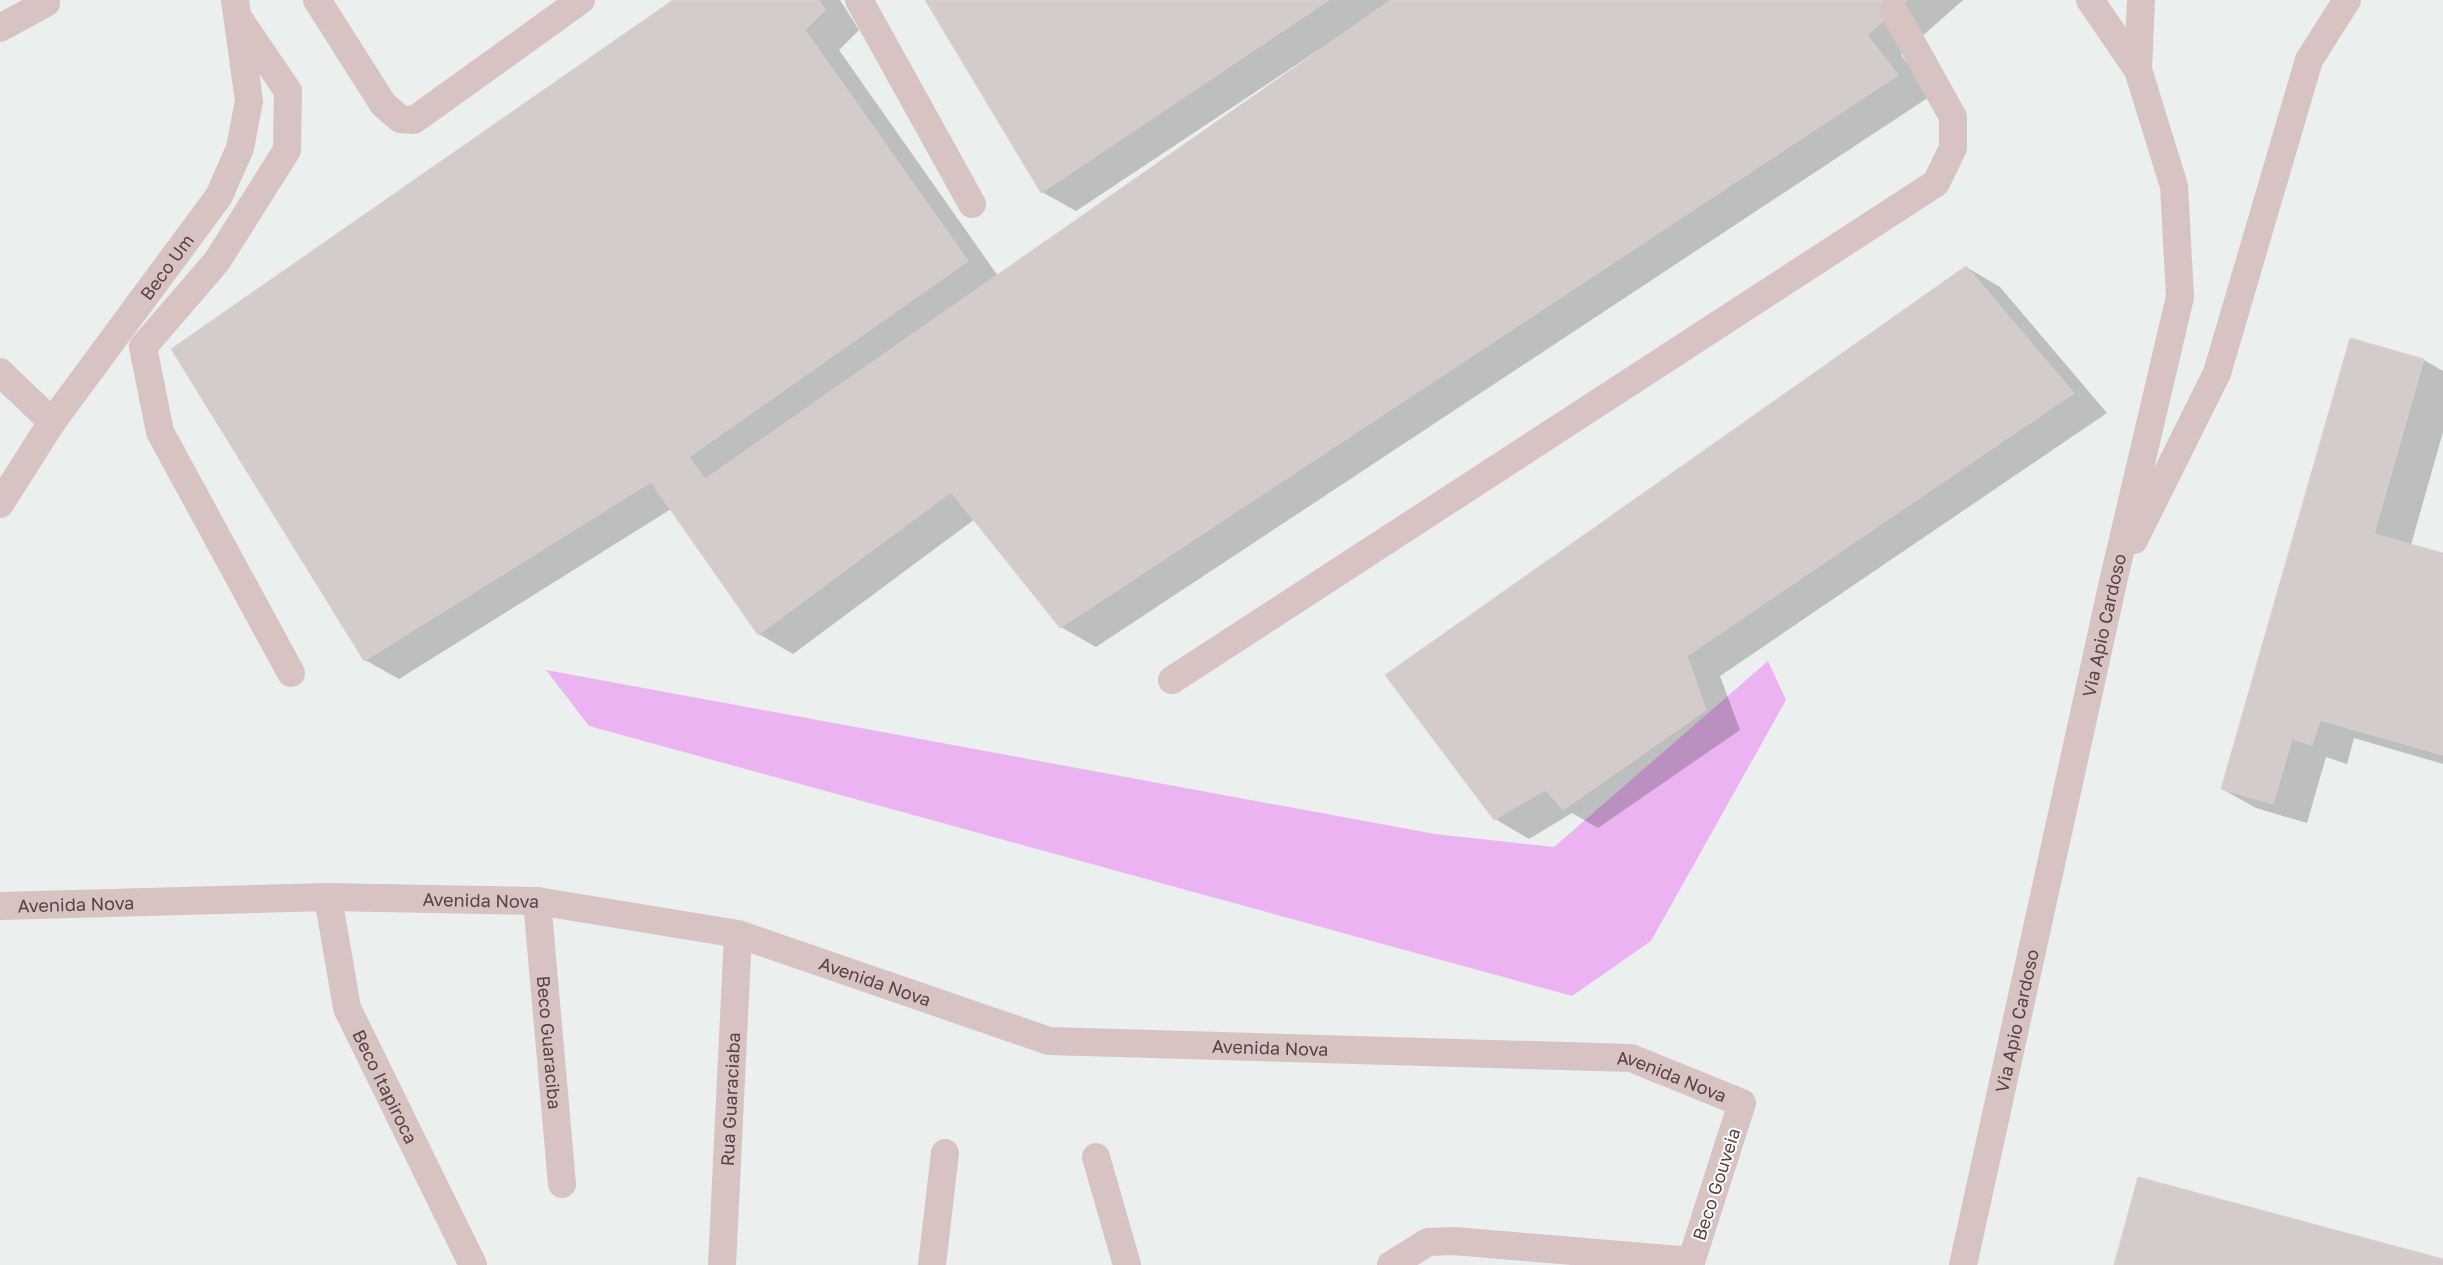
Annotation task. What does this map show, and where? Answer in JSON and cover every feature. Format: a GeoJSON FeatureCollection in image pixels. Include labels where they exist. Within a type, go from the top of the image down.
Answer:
{"type":"FeatureCollection","features":[{"type":"Feature","properties":{"kind":"street"},"geometry":{"type":"LineString","coordinates":[[317,0],[384,104],[400,119],[414,120],[581,0]]}},
{"type":"Feature","properties":{"kind":"street"},"geometry":{"type":"LineString","coordinates":[[859,0],[972,204]]}},
{"type":"Feature","properties":{"kind":"street","name":"Via Apio Cardoso"},"geometry":{"type":"LineString","coordinates":[[1963,1265],[2113,582],[2180,297],[2174,186],[2138,70],[2090,0]]}},
{"type":"Feature","properties":{"kind":"street"},"geometry":{"type":"LineString","coordinates":[[2138,70],[2141,0]]}},
{"type":"Feature","properties":{"kind":"street"},"geometry":{"type":"LineString","coordinates":[[2113,582],[2217,373],[2309,60],[2347,0]]}},
{"type":"Feature","properties":{"kind":"street"},"geometry":{"type":"LineString","coordinates":[[0,28],[46,3]]}},
{"type":"Feature","properties":{"kind":"street"},"geometry":{"type":"LineString","coordinates":[[237,10],[288,91],[287,150],[217,261],[143,347],[160,432],[291,673]]}},
{"type":"Feature","properties":{"kind":"street","name":"Beco Um"},"geometry":{"type":"LineString","coordinates":[[0,504],[52,422],[219,196],[240,148],[249,102],[237,10]]}},
{"type":"Feature","properties":{"kind":"street"},"geometry":{"type":"LineString","coordinates":[[1172,680],[1936,183],[1953,148],[1953,117],[1894,11]]}},
{"type":"Feature","properties":{"kind":"street"},"geometry":{"type":"LineString","coordinates":[[0,372],[52,422]]}},
{"type":"Feature","properties":{"kind":"street","name":"Avenida Nova"},"geometry":{"type":"LineString","coordinates":[[0,906],[328,898],[536,901],[738,934],[1049,1041],[1631,1058],[1742,1103]]}},
{"type":"Feature","properties":{"kind":"street","name":"Beco Itapiroca"},"geometry":{"type":"LineString","coordinates":[[328,898],[347,1008],[473,1265]]}},
{"type":"Feature","properties":{"kind":"street","name":"Beco Guaraciba"},"geometry":{"type":"LineString","coordinates":[[536,901],[562,1184]]}},
{"type":"Feature","properties":{"kind":"street","name":"Rua Guaraciaba"},"geometry":{"type":"LineString","coordinates":[[722,1265],[738,934]]}},
{"type":"Feature","properties":{"kind":"street","name":"Beco Gouveia"},"geometry":{"type":"LineString","coordinates":[[1690,1263],[1742,1103]]}},
{"type":"Feature","properties":{"kind":"street"},"geometry":{"type":"LineString","coordinates":[[932,1265],[945,1153]]}},
{"type":"Feature","properties":{"kind":"street"},"geometry":{"type":"LineString","coordinates":[[1096,1157],[1127,1265]]}},
{"type":"Feature","properties":{"kind":"street"},"geometry":{"type":"LineString","coordinates":[[1391,1265],[1428,1242],[1454,1241],[1690,1263]]}},
{"type":"Feature","properties":{"kind":"shaded area"},"geometry":{"type":"Polygon","coordinates":[[[1768,661],[1786,700],[1651,941],[1572,996],[589,726],[546,670],[1435,834],[1554,847],[1768,661]]]}},
{"type":"Feature","properties":{"kind":"building"},"geometry":{"type":"Polygon","coordinates":[[[673,0],[819,0],[825,10],[805,30],[968,261],[689,457],[705,479],[1391,0],[1907,0],[1867,35],[1898,75],[1060,628],[951,492],[758,635],[651,482],[364,661],[171,349],[673,0]]]}},
{"type":"Feature","properties":{"kind":"building"},"geometry":{"type":"Polygon","coordinates":[[[925,0],[1329,0],[1041,193],[925,0]]]}},
{"type":"Feature","properties":{"kind":"building"},"geometry":{"type":"Polygon","coordinates":[[[1966,266],[2074,393],[1687,656],[1706,710],[1563,810],[1545,790],[1494,820],[1385,675],[1966,266]]]}},
{"type":"Feature","properties":{"kind":"building"},"geometry":{"type":"Polygon","coordinates":[[[2350,338],[2424,359],[2374,534],[2443,553],[2443,755],[2320,720],[2312,745],[2292,739],[2273,804],[2221,789],[2350,338]]]}},
{"type":"Feature","properties":{"kind":"building"},"geometry":{"type":"Polygon","coordinates":[[[2138,1177],[2443,1259],[2443,1265],[2114,1265],[2138,1177]]]}}]}
